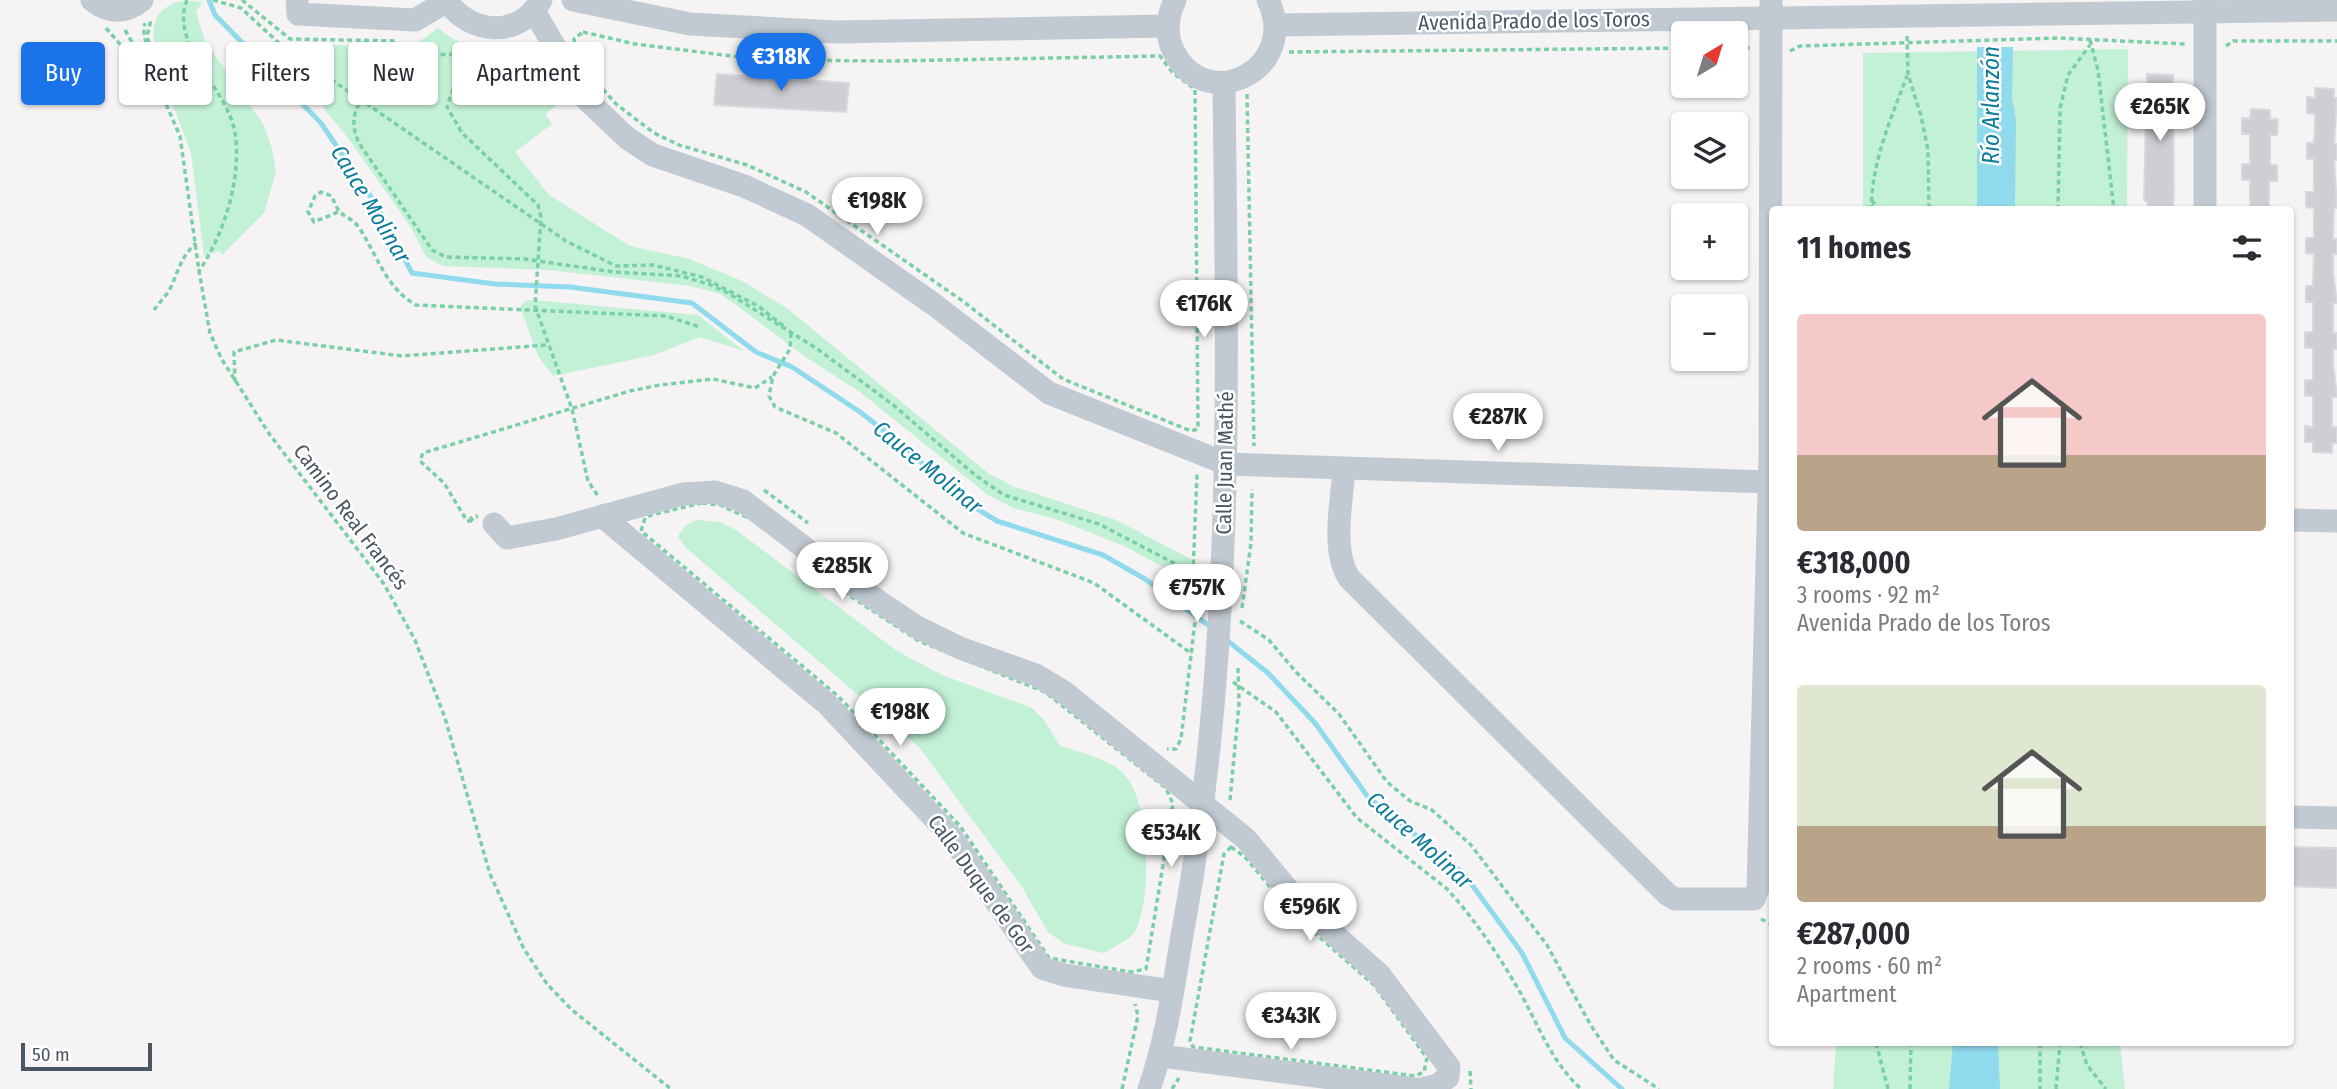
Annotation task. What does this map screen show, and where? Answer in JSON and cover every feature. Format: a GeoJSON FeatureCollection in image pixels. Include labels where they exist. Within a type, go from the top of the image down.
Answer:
{"type":"FeatureCollection","features":[{"type":"Feature","properties":{"kind":"street"},"geometry":{"type":"LineString","coordinates":[[297,0],[298,15],[415,20],[447,1],[457,15],[488,29],[513,25],[538,6],[548,42]]}},
{"type":"Feature","properties":{"kind":"street"},"geometry":{"type":"LineString","coordinates":[[573,0],[690,24],[836,32],[1167,26]]}},
{"type":"Feature","properties":{"kind":"street"},"geometry":{"type":"LineString","coordinates":[[1175,0],[1167,26],[1170,44],[1184,66],[1206,80],[1224,83],[1241,79],[1256,71],[1268,58],[1276,25],[1268,0]]}},
{"type":"Feature","properties":{"kind":"street"},"geometry":{"type":"LineString","coordinates":[[100,5],[148,9]]}},
{"type":"Feature","properties":{"kind":"street"},"geometry":{"type":"LineString","coordinates":[[2205,6],[2205,206]]}},
{"type":"Feature","properties":{"kind":"street","name":"Avenida Prado de los Toros"},"geometry":{"type":"LineString","coordinates":[[1276,25],[1771,9],[1906,17],[2058,15],[2205,6],[2337,10]]}},
{"type":"Feature","properties":{"kind":"street"},"geometry":{"type":"LineString","coordinates":[[1770,206],[1771,9]]}},
{"type":"Feature","properties":{"kind":"street","name":"Calle Juan Mathé"},"geometry":{"type":"LineString","coordinates":[[1149,1089],[1161,1056],[1224,663],[1221,597],[1227,464],[1224,83]]}},
{"type":"Feature","properties":{"kind":"street"},"geometry":{"type":"LineString","coordinates":[[591,105],[601,117],[653,155],[773,197],[807,215],[936,306],[1049,393],[1227,464],[1769,482],[1758,889],[1749,901],[1675,899],[1660,888],[1349,578],[1341,564],[1340,550],[1344,469]]}},
{"type":"Feature","properties":{"kind":"street"},"geometry":{"type":"LineString","coordinates":[[481,526],[507,538],[701,492],[729,495],[743,501],[847,580],[918,627],[960,648],[1036,675],[1064,692],[1246,839],[1299,903],[1379,974],[1449,1067],[1448,1077],[1438,1085],[1422,1089]]}},
{"type":"Feature","properties":{"kind":"street","name":"Calle Duque de Gor"},"geometry":{"type":"LineString","coordinates":[[602,516],[827,704],[856,733],[950,835],[1042,968],[1065,975],[1172,991]]}},
{"type":"Feature","properties":{"kind":"street"},"geometry":{"type":"LineString","coordinates":[[2294,520],[2337,521]]}},
{"type":"Feature","properties":{"kind":"street"},"geometry":{"type":"LineString","coordinates":[[2294,817],[2337,818]]}},
{"type":"Feature","properties":{"kind":"street"},"geometry":{"type":"LineString","coordinates":[[1161,1056],[1415,1089]]}},
{"type":"Feature","properties":{"kind":"path"},"geometry":{"type":"LineString","coordinates":[[187,0],[184,23],[191,44],[230,115],[235,132],[234,180],[222,227],[199,271]]}},
{"type":"Feature","properties":{"kind":"path"},"geometry":{"type":"LineString","coordinates":[[212,0],[226,2],[249,14],[281,45],[348,92]]}},
{"type":"Feature","properties":{"kind":"path"},"geometry":{"type":"LineString","coordinates":[[242,0],[290,39],[410,41]]}},
{"type":"Feature","properties":{"kind":"path","name":"Camino Real Francés"},"geometry":{"type":"LineString","coordinates":[[100,5],[131,42]]}},
{"type":"Feature","properties":{"kind":"path"},"geometry":{"type":"LineString","coordinates":[[148,9],[149,42]]}},
{"type":"Feature","properties":{"kind":"path"},"geometry":{"type":"LineString","coordinates":[[1906,17],[1908,74],[1926,141],[1929,206]]}},
{"type":"Feature","properties":{"kind":"path"},"geometry":{"type":"LineString","coordinates":[[583,32],[704,55],[817,62],[1160,56],[1173,73],[1195,89],[1198,429],[1191,431],[1063,379],[964,302],[806,192],[747,165],[680,145],[654,133],[616,104],[601,87],[552,55],[583,32]]}},
{"type":"Feature","properties":{"kind":"path"},"geometry":{"type":"LineString","coordinates":[[1788,55],[1794,47],[1800,46],[1907,45],[1938,40],[2059,38],[2183,43],[2188,46]]}},
{"type":"Feature","properties":{"kind":"path"},"geometry":{"type":"LineString","coordinates":[[2225,57],[2226,44],[2233,41],[2337,41]]}},
{"type":"Feature","properties":{"kind":"path"},"geometry":{"type":"LineString","coordinates":[[2058,206],[2060,108],[2068,75],[2090,46],[2098,70],[2114,206]]}},
{"type":"Feature","properties":{"kind":"path"},"geometry":{"type":"LineString","coordinates":[[1281,60],[1287,52],[1671,48]]}},
{"type":"Feature","properties":{"kind":"path"},"geometry":{"type":"LineString","coordinates":[[1748,48],[1751,48],[1754,57]]}},
{"type":"Feature","properties":{"kind":"path"},"geometry":{"type":"LineString","coordinates":[[1871,206],[1880,152],[1908,74]]}},
{"type":"Feature","properties":{"kind":"path"},"geometry":{"type":"LineString","coordinates":[[1251,88],[1247,93],[1251,136],[1252,438],[1260,450]]}},
{"type":"Feature","properties":{"kind":"path"},"geometry":{"type":"LineString","coordinates":[[452,91],[447,102],[449,114],[462,133],[538,205],[541,226],[537,310],[547,345],[572,409],[588,481],[599,497],[602,516]]}},
{"type":"Feature","properties":{"kind":"path","name":"Camino Real Francés"},"geometry":{"type":"LineString","coordinates":[[165,105],[180,136],[199,271],[211,333],[236,387],[364,556],[395,602],[415,640],[445,718],[490,874],[524,949],[547,984],[572,1010],[671,1089]]}},
{"type":"Feature","properties":{"kind":"path"},"geometry":{"type":"LineString","coordinates":[[358,105],[354,116],[357,139],[432,250],[446,257],[538,262],[682,276],[728,293],[791,333],[892,404],[975,475],[1004,495],[1099,524],[1193,573]]}},
{"type":"Feature","properties":{"kind":"path"},"geometry":{"type":"LineString","coordinates":[[366,105],[541,226],[610,265],[669,268],[729,288],[758,306],[791,333]]}},
{"type":"Feature","properties":{"kind":"path"},"geometry":{"type":"LineString","coordinates":[[338,212],[314,222],[308,212],[315,196],[321,192],[332,196],[338,212],[358,226],[394,289],[416,305],[666,316],[700,327]]}},
{"type":"Feature","properties":{"kind":"path"},"geometry":{"type":"LineString","coordinates":[[1871,198],[1876,206]]}},
{"type":"Feature","properties":{"kind":"path"},"geometry":{"type":"LineString","coordinates":[[154,310],[171,288],[176,269],[185,253],[196,243]]}},
{"type":"Feature","properties":{"kind":"path"},"geometry":{"type":"LineString","coordinates":[[791,333],[790,349],[773,376],[769,397],[775,407],[836,433],[963,533],[1094,583],[1185,652],[1224,663],[1237,685],[1239,704],[1230,798],[1234,808]]}},
{"type":"Feature","properties":{"kind":"path"},"geometry":{"type":"LineString","coordinates":[[236,387],[234,352],[270,341],[302,341],[379,355],[424,356],[547,345]]}},
{"type":"Feature","properties":{"kind":"path"},"geometry":{"type":"LineString","coordinates":[[481,526],[467,521],[444,483],[420,461],[423,453],[660,385],[713,379],[755,388],[773,376]]}},
{"type":"Feature","properties":{"kind":"path"},"geometry":{"type":"LineString","coordinates":[[1191,467],[1197,477],[1193,573],[1199,588],[1195,633]]}},
{"type":"Feature","properties":{"kind":"path"},"geometry":{"type":"LineString","coordinates":[[1252,489],[1251,543],[1240,621],[1269,640],[1296,672],[1339,714],[1387,782],[1410,801],[1432,810],[1471,845],[1547,945],[1590,1024],[1614,1060],[1659,1089]]}},
{"type":"Feature","properties":{"kind":"path"},"geometry":{"type":"LineString","coordinates":[[702,503],[738,511],[898,629],[946,653],[1034,685],[1100,735],[1171,795],[1149,964],[1142,972],[1049,958],[960,826],[838,695],[645,538],[641,525],[651,515],[702,503]]}},
{"type":"Feature","properties":{"kind":"path"},"geometry":{"type":"LineString","coordinates":[[1224,663],[1237,685],[1276,712],[1357,818],[1459,901],[1511,976],[1559,1068],[1581,1089]]}},
{"type":"Feature","properties":{"kind":"path"},"geometry":{"type":"LineString","coordinates":[[1231,847],[1245,857],[1291,912],[1374,985],[1427,1058],[1424,1073],[1415,1076],[1193,1047],[1191,1041],[1224,853],[1231,847]]}},
{"type":"Feature","properties":{"kind":"path"},"geometry":{"type":"LineString","coordinates":[[1761,919],[1769,923]]}},
{"type":"Feature","properties":{"kind":"path"},"geometry":{"type":"LineString","coordinates":[[1122,1089],[1139,1012],[1135,1004],[1126,1002]]}},
{"type":"Feature","properties":{"kind":"path"},"geometry":{"type":"LineString","coordinates":[[1877,1046],[1888,1089]]}},
{"type":"Feature","properties":{"kind":"path"},"geometry":{"type":"LineString","coordinates":[[1910,1089],[1912,1046]]}},
{"type":"Feature","properties":{"kind":"path"},"geometry":{"type":"LineString","coordinates":[[2040,1046],[2040,1089]]}},
{"type":"Feature","properties":{"kind":"path"},"geometry":{"type":"LineString","coordinates":[[2056,1089],[2060,1046]]}},
{"type":"Feature","properties":{"kind":"path"},"geometry":{"type":"LineString","coordinates":[[2081,1046],[2088,1065],[2106,1089]]}},
{"type":"Feature","properties":{"kind":"path"},"geometry":{"type":"LineString","coordinates":[[1468,1066],[1471,1089]]}},
{"type":"Feature","properties":{"kind":"green space"},"geometry":{"type":"Polygon","coordinates":[[[184,1],[202,2],[196,12],[206,42],[155,42],[156,19],[171,5],[184,1]]]}},
{"type":"Feature","properties":{"kind":"green space"},"geometry":{"type":"Polygon","coordinates":[[[438,28],[458,42],[452,42],[452,105],[557,105],[545,114],[552,124],[515,152],[549,195],[630,246],[689,259],[742,281],[788,309],[988,473],[1012,486],[1116,520],[1191,559],[1189,581],[1124,546],[1059,520],[1013,508],[988,495],[860,392],[806,357],[721,294],[691,286],[549,270],[443,266],[426,257],[412,229],[321,105],[334,105],[334,45],[348,45],[348,105],[438,105],[438,42],[419,42],[438,28]]]}},
{"type":"Feature","properties":{"kind":"green space"},"geometry":{"type":"Polygon","coordinates":[[[2128,49],[2127,206],[1863,206],[1863,53],[2128,49]]]}},
{"type":"Feature","properties":{"kind":"green space"},"geometry":{"type":"Polygon","coordinates":[[[212,51],[226,71],[226,105],[250,105],[263,124],[272,148],[276,172],[264,213],[222,255],[220,251],[204,256],[191,153],[173,105],[212,105],[212,51]]]}},
{"type":"Feature","properties":{"kind":"green space"},"geometry":{"type":"Polygon","coordinates":[[[525,301],[698,315],[744,351],[700,337],[654,355],[553,376],[538,356],[520,307],[525,301]]]}},
{"type":"Feature","properties":{"kind":"green space"},"geometry":{"type":"Polygon","coordinates":[[[697,520],[719,522],[736,530],[897,651],[942,675],[1032,708],[1044,720],[1060,746],[1101,759],[1123,773],[1139,804],[1146,848],[1142,913],[1131,936],[1103,953],[1063,943],[1048,932],[1022,887],[919,747],[685,547],[678,536],[686,525],[697,520]]]}},
{"type":"Feature","properties":{"kind":"green space"},"geometry":{"type":"Polygon","coordinates":[[[1836,1046],[2120,1046],[2125,1089],[1833,1089],[1836,1046]]]}},
{"type":"Feature","properties":{"kind":"water","name":"Río Arlanzón"},"geometry":{"type":"Polygon","coordinates":[[[1977,0],[2014,0],[2012,99],[2016,120],[2015,206],[1977,206],[1977,0]]]}},
{"type":"Feature","properties":{"kind":"water"},"geometry":{"type":"Polygon","coordinates":[[[1953,1046],[1998,1046],[2000,1089],[1949,1089],[1953,1046]]]}},
{"type":"Feature","properties":{"kind":"pier"},"geometry":{"type":"Polygon","coordinates":[[[1974,0],[2018,0],[2018,47],[1975,47],[1974,0]]]}},
{"type":"Feature","properties":{"kind":"building"},"geometry":{"type":"Polygon","coordinates":[[[717,74],[849,83],[846,112],[714,105],[717,74]]]}},
{"type":"Feature","properties":{"kind":"building"},"geometry":{"type":"Polygon","coordinates":[[[2147,74],[2173,75],[2173,206],[2148,206],[2144,200],[2147,74]]]}},
{"type":"Feature","properties":{"kind":"building"},"geometry":{"type":"Polygon","coordinates":[[[2315,88],[2334,89],[2334,98],[2337,98],[2334,144],[2337,144],[2337,160],[2334,160],[2337,208],[2334,208],[2333,239],[2337,239],[2337,254],[2333,254],[2333,273],[2337,303],[2333,303],[2333,333],[2337,333],[2337,349],[2333,349],[2333,363],[2337,397],[2332,397],[2332,427],[2337,427],[2337,443],[2332,443],[2332,453],[2313,452],[2313,442],[2305,442],[2305,426],[2313,427],[2313,396],[2305,396],[2305,380],[2313,380],[2313,348],[2305,348],[2305,332],[2313,332],[2313,302],[2306,302],[2306,286],[2313,286],[2314,254],[2306,253],[2306,238],[2314,238],[2314,208],[2306,207],[2306,192],[2314,192],[2314,159],[2307,159],[2307,143],[2314,143],[2315,128],[2315,114],[2307,113],[2307,97],[2315,98],[2315,88]]]}},
{"type":"Feature","properties":{"kind":"building"},"geometry":{"type":"Polygon","coordinates":[[[2251,109],[2270,110],[2270,119],[2278,119],[2277,135],[2270,135],[2270,165],[2277,165],[2277,181],[2269,181],[2269,206],[2250,206],[2250,180],[2242,180],[2242,164],[2250,164],[2250,134],[2242,134],[2242,118],[2250,119],[2251,109]]]}},
{"type":"Feature","properties":{"kind":"building"},"geometry":{"type":"Polygon","coordinates":[[[2294,847],[2337,848],[2337,888],[2294,886],[2294,847]]]}},
{"type":"Feature","properties":{"kind":"waterway","name":"Cauce Molinar"},"geometry":{"type":"LineString","coordinates":[[209,0],[215,15],[321,123],[377,206],[412,273],[495,284],[570,287],[692,303],[756,352],[792,367],[860,412],[906,448],[958,497],[997,521],[1103,555],[1145,579],[1211,627]]}},
{"type":"Feature","properties":{"kind":"waterway","name":"Cauce Molinar"},"geometry":{"type":"LineString","coordinates":[[1224,638],[1268,673],[1315,723],[1368,797],[1464,874],[1522,953],[1565,1038],[1622,1089]]}}]}
